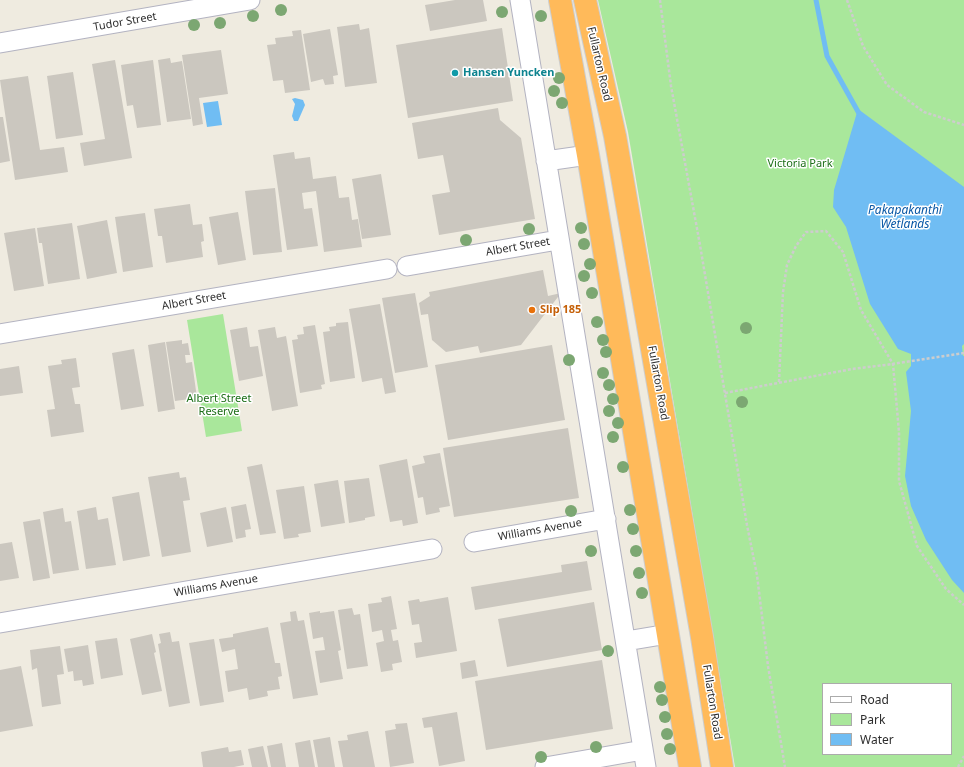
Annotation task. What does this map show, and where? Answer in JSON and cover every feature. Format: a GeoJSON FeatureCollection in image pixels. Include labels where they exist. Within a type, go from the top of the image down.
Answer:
{"type":"FeatureCollection","features":[{"type":"Feature","properties":{"kind":"highway"},"geometry":{"type":"LineString","coordinates":[[560,0],[588,154],[690,767]]}},
{"type":"Feature","properties":{"kind":"highway","name":"Fullarton Road"},"geometry":{"type":"LineString","coordinates":[[584,0],[615,136],[700,627],[722,767]]}},
{"type":"Feature","properties":{"kind":"highway"},"geometry":{"type":"LineString","coordinates":[[668,634],[700,627]]}},
{"type":"Feature","properties":{"kind":"street","name":"Tudor Street"},"geometry":{"type":"LineString","coordinates":[[0,43],[250,0]]}},
{"type":"Feature","properties":{"kind":"street"},"geometry":{"type":"LineString","coordinates":[[520,0],[558,240],[626,641],[644,759],[545,767]]}},
{"type":"Feature","properties":{"kind":"street"},"geometry":{"type":"LineString","coordinates":[[546,161],[588,154]]}},
{"type":"Feature","properties":{"kind":"street","name":"Albert Street"},"geometry":{"type":"LineString","coordinates":[[406,266],[558,240]]}},
{"type":"Feature","properties":{"kind":"street","name":"Albert Street"},"geometry":{"type":"LineString","coordinates":[[0,334],[387,269]]}},
{"type":"Feature","properties":{"kind":"street","name":"Williams Avenue"},"geometry":{"type":"LineString","coordinates":[[474,542],[606,519]]}},
{"type":"Feature","properties":{"kind":"street","name":"Williams Avenue"},"geometry":{"type":"LineString","coordinates":[[0,623],[432,549]]}},
{"type":"Feature","properties":{"kind":"street"},"geometry":{"type":"LineString","coordinates":[[626,641],[668,634]]}},
{"type":"Feature","properties":{"kind":"path"},"geometry":{"type":"LineString","coordinates":[[660,0],[671,86],[757,576],[768,666],[785,767]]}},
{"type":"Feature","properties":{"kind":"path"},"geometry":{"type":"LineString","coordinates":[[847,0],[863,46],[887,85],[924,112],[964,125]]}},
{"type":"Feature","properties":{"kind":"path"},"geometry":{"type":"LineString","coordinates":[[779,382],[783,292],[787,265],[796,246],[806,232],[826,231],[843,252],[861,310],[893,364],[900,432],[899,481],[917,546],[946,589],[964,605]]}},
{"type":"Feature","properties":{"kind":"path"},"geometry":{"type":"LineString","coordinates":[[725,393],[852,369],[964,353]]}},
{"type":"Feature","properties":{"kind":"path"},"geometry":{"type":"LineString","coordinates":[[958,767],[964,756]]}},
{"type":"Feature","properties":{"kind":"green space","name":"Victoria Park"},"geometry":{"type":"Polygon","coordinates":[[[598,0],[964,0],[964,767],[735,767],[628,132],[598,0]]]}},
{"type":"Feature","properties":{"kind":"green space","name":"Albert Street Reserve"},"geometry":{"type":"Polygon","coordinates":[[[223,314],[242,431],[206,437],[187,320],[223,314]]]}},
{"type":"Feature","properties":{"kind":"water"},"geometry":{"type":"Polygon","coordinates":[[[295,98],[303,100],[305,105],[298,121],[294,121],[292,116],[295,104],[292,99],[295,98]]]}},
{"type":"Feature","properties":{"kind":"water"},"geometry":{"type":"Polygon","coordinates":[[[218,101],[222,125],[207,127],[203,103],[218,101]]]}},
{"type":"Feature","properties":{"kind":"water","name":"Pakapakanthi Wetlands"},"geometry":{"type":"Polygon","coordinates":[[[858,109],[964,187],[964,344],[962,346],[964,356],[964,593],[952,580],[926,540],[911,506],[905,476],[911,411],[906,372],[911,366],[911,354],[898,349],[870,304],[846,227],[833,207],[834,190],[858,109]]]}},
{"type":"Feature","properties":{"kind":"building"},"geometry":{"type":"Polygon","coordinates":[[[455,0],[483,0],[487,21],[430,31],[425,5],[455,0]]]}},
{"type":"Feature","properties":{"kind":"building"},"geometry":{"type":"Polygon","coordinates":[[[359,24],[360,30],[369,28],[377,83],[345,87],[337,27],[359,24]]]}},
{"type":"Feature","properties":{"kind":"building","name":"Hansen Yuncken"},"geometry":{"type":"Polygon","coordinates":[[[502,28],[513,101],[408,118],[396,45],[502,28]]]}},
{"type":"Feature","properties":{"kind":"building"},"geometry":{"type":"Polygon","coordinates":[[[330,29],[338,75],[333,76],[334,84],[325,85],[323,79],[311,82],[303,34],[330,29]]]}},
{"type":"Feature","properties":{"kind":"building"},"geometry":{"type":"Polygon","coordinates":[[[301,30],[310,90],[285,93],[283,80],[273,81],[267,45],[276,44],[275,38],[293,36],[292,31],[301,30]]]}},
{"type":"Feature","properties":{"kind":"building"},"geometry":{"type":"Polygon","coordinates":[[[221,50],[228,94],[199,98],[203,124],[193,126],[182,55],[221,50]]]}},
{"type":"Feature","properties":{"kind":"building"},"geometry":{"type":"Polygon","coordinates":[[[170,58],[171,63],[182,61],[191,119],[167,122],[158,60],[170,58]]]}},
{"type":"Feature","properties":{"kind":"building"},"geometry":{"type":"Polygon","coordinates":[[[115,60],[132,158],[84,166],[80,143],[105,139],[92,64],[115,60]]]}},
{"type":"Feature","properties":{"kind":"building"},"geometry":{"type":"Polygon","coordinates":[[[153,60],[161,125],[137,128],[133,105],[127,106],[121,65],[153,60]]]}},
{"type":"Feature","properties":{"kind":"building"},"geometry":{"type":"Polygon","coordinates":[[[73,72],[83,135],[56,139],[47,76],[73,72]]]}},
{"type":"Feature","properties":{"kind":"building"},"geometry":{"type":"Polygon","coordinates":[[[28,76],[40,150],[64,147],[68,172],[15,180],[0,80],[28,76]]]}},
{"type":"Feature","properties":{"kind":"building"},"geometry":{"type":"Polygon","coordinates":[[[498,108],[500,120],[521,138],[535,219],[439,235],[432,195],[450,192],[443,155],[418,159],[412,123],[498,108]]]}},
{"type":"Feature","properties":{"kind":"building"},"geometry":{"type":"Polygon","coordinates":[[[0,117],[3,117],[10,161],[0,163],[0,117]]]}},
{"type":"Feature","properties":{"kind":"building"},"geometry":{"type":"Polygon","coordinates":[[[294,152],[295,159],[310,157],[313,179],[336,176],[339,198],[349,197],[352,220],[358,219],[362,247],[324,252],[316,191],[302,193],[304,209],[312,208],[318,246],[287,250],[273,155],[294,152]]]}},
{"type":"Feature","properties":{"kind":"building"},"geometry":{"type":"Polygon","coordinates":[[[381,174],[391,235],[362,239],[352,179],[381,174]]]}},
{"type":"Feature","properties":{"kind":"building"},"geometry":{"type":"Polygon","coordinates":[[[275,188],[282,252],[253,255],[245,191],[275,188]]]}},
{"type":"Feature","properties":{"kind":"building"},"geometry":{"type":"Polygon","coordinates":[[[190,204],[193,225],[202,224],[204,241],[201,242],[203,257],[166,263],[162,236],[158,236],[154,209],[190,204]]]}},
{"type":"Feature","properties":{"kind":"building"},"geometry":{"type":"Polygon","coordinates":[[[238,212],[246,260],[218,265],[209,217],[238,212]]]}},
{"type":"Feature","properties":{"kind":"building"},"geometry":{"type":"Polygon","coordinates":[[[145,213],[153,267],[123,272],[115,217],[145,213]]]}},
{"type":"Feature","properties":{"kind":"building"},"geometry":{"type":"Polygon","coordinates":[[[107,220],[117,273],[87,279],[77,226],[107,220]]]}},
{"type":"Feature","properties":{"kind":"building"},"geometry":{"type":"Polygon","coordinates":[[[72,223],[80,279],[48,284],[42,243],[39,243],[37,228],[72,223]]]}},
{"type":"Feature","properties":{"kind":"building"},"geometry":{"type":"Polygon","coordinates":[[[35,228],[44,286],[14,291],[4,233],[35,228]]]}},
{"type":"Feature","properties":{"kind":"building"},"geometry":{"type":"Polygon","coordinates":[[[543,270],[548,296],[561,293],[521,345],[480,353],[478,346],[446,352],[432,340],[428,314],[421,315],[419,303],[430,296],[429,292],[543,270]]]}},
{"type":"Feature","properties":{"kind":"building"},"geometry":{"type":"Polygon","coordinates":[[[415,293],[428,367],[395,373],[382,298],[415,293]]]}},
{"type":"Feature","properties":{"kind":"building"},"geometry":{"type":"Polygon","coordinates":[[[380,304],[396,392],[385,394],[382,378],[362,382],[349,309],[380,304]]]}},
{"type":"Feature","properties":{"kind":"building"},"geometry":{"type":"Polygon","coordinates":[[[348,322],[355,378],[330,382],[323,332],[330,331],[329,327],[336,326],[336,323],[348,322]]]}},
{"type":"Feature","properties":{"kind":"building"},"geometry":{"type":"Polygon","coordinates":[[[315,325],[325,384],[321,385],[322,389],[300,393],[292,340],[298,339],[297,335],[304,334],[303,327],[315,325]]]}},
{"type":"Feature","properties":{"kind":"building"},"geometry":{"type":"Polygon","coordinates":[[[247,327],[250,347],[258,346],[263,376],[239,381],[230,330],[247,327]]]}},
{"type":"Feature","properties":{"kind":"building"},"geometry":{"type":"Polygon","coordinates":[[[275,327],[277,338],[286,336],[298,406],[272,411],[258,330],[275,327]]]}},
{"type":"Feature","properties":{"kind":"building"},"geometry":{"type":"Polygon","coordinates":[[[182,340],[182,344],[188,343],[190,355],[185,355],[186,363],[192,362],[197,398],[175,401],[166,342],[182,340]]]}},
{"type":"Feature","properties":{"kind":"building"},"geometry":{"type":"Polygon","coordinates":[[[165,342],[175,409],[158,412],[148,345],[165,342]]]}},
{"type":"Feature","properties":{"kind":"building"},"geometry":{"type":"Polygon","coordinates":[[[552,345],[565,420],[448,440],[435,365],[552,345]]]}},
{"type":"Feature","properties":{"kind":"building"},"geometry":{"type":"Polygon","coordinates":[[[134,349],[144,406],[121,410],[112,353],[134,349]]]}},
{"type":"Feature","properties":{"kind":"building"},"geometry":{"type":"Polygon","coordinates":[[[76,358],[80,387],[72,388],[75,404],[80,404],[84,432],[51,437],[47,410],[55,409],[48,366],[62,364],[61,360],[76,358]]]}},
{"type":"Feature","properties":{"kind":"building"},"geometry":{"type":"Polygon","coordinates":[[[19,366],[23,393],[0,396],[0,369],[19,366]]]}},
{"type":"Feature","properties":{"kind":"building"},"geometry":{"type":"Polygon","coordinates":[[[568,428],[579,498],[454,517],[443,448],[568,428]]]}},
{"type":"Feature","properties":{"kind":"building"},"geometry":{"type":"Polygon","coordinates":[[[440,453],[450,506],[439,508],[440,512],[426,515],[423,497],[418,498],[412,466],[425,463],[423,456],[440,453]]]}},
{"type":"Feature","properties":{"kind":"building"},"geometry":{"type":"Polygon","coordinates":[[[407,459],[418,523],[403,526],[402,520],[390,522],[379,465],[407,459]]]}},
{"type":"Feature","properties":{"kind":"building"},"geometry":{"type":"Polygon","coordinates":[[[262,464],[276,533],[260,535],[247,467],[262,464]]]}},
{"type":"Feature","properties":{"kind":"building"},"geometry":{"type":"Polygon","coordinates":[[[179,472],[180,478],[186,477],[190,500],[183,501],[191,552],[162,557],[148,477],[179,472]]]}},
{"type":"Feature","properties":{"kind":"building"},"geometry":{"type":"Polygon","coordinates":[[[369,478],[375,516],[365,518],[365,520],[349,523],[344,481],[369,478]]]}},
{"type":"Feature","properties":{"kind":"building"},"geometry":{"type":"Polygon","coordinates":[[[338,480],[345,523],[321,527],[314,484],[338,480]]]}},
{"type":"Feature","properties":{"kind":"building"},"geometry":{"type":"Polygon","coordinates":[[[304,486],[311,532],[298,534],[299,537],[284,539],[276,490],[304,486]]]}},
{"type":"Feature","properties":{"kind":"building"},"geometry":{"type":"Polygon","coordinates":[[[139,492],[150,556],[123,561],[112,497],[139,492]]]}},
{"type":"Feature","properties":{"kind":"building"},"geometry":{"type":"Polygon","coordinates":[[[246,504],[251,529],[245,530],[246,537],[236,539],[231,507],[246,504]]]}},
{"type":"Feature","properties":{"kind":"building"},"geometry":{"type":"Polygon","coordinates":[[[96,507],[98,520],[108,518],[116,565],[86,569],[77,511],[96,507]]]}},
{"type":"Feature","properties":{"kind":"building"},"geometry":{"type":"Polygon","coordinates":[[[226,507],[233,542],[207,547],[200,513],[226,507]]]}},
{"type":"Feature","properties":{"kind":"building"},"geometry":{"type":"Polygon","coordinates":[[[63,508],[65,522],[71,521],[79,570],[53,574],[43,512],[63,508]]]}},
{"type":"Feature","properties":{"kind":"building"},"geometry":{"type":"Polygon","coordinates":[[[40,519],[50,578],[33,581],[23,522],[40,519]]]}},
{"type":"Feature","properties":{"kind":"building"},"geometry":{"type":"Polygon","coordinates":[[[12,542],[19,578],[0,581],[0,544],[12,542]]]}},
{"type":"Feature","properties":{"kind":"building"},"geometry":{"type":"Polygon","coordinates":[[[587,561],[592,590],[475,610],[471,587],[562,572],[561,565],[587,561]]]}},
{"type":"Feature","properties":{"kind":"building"},"geometry":{"type":"Polygon","coordinates":[[[391,596],[397,629],[391,630],[393,641],[398,640],[402,662],[392,664],[393,670],[381,672],[376,643],[384,641],[382,630],[372,632],[368,604],[382,602],[381,598],[391,596]]]}},
{"type":"Feature","properties":{"kind":"building"},"geometry":{"type":"Polygon","coordinates":[[[448,597],[457,651],[416,658],[414,643],[422,642],[419,624],[412,625],[408,601],[419,599],[420,602],[448,597]]]}},
{"type":"Feature","properties":{"kind":"building"},"geometry":{"type":"Polygon","coordinates":[[[594,602],[602,650],[507,667],[498,619],[594,602]]]}},
{"type":"Feature","properties":{"kind":"building"},"geometry":{"type":"Polygon","coordinates":[[[352,608],[354,615],[360,614],[368,666],[347,669],[338,610],[352,608]]]}},
{"type":"Feature","properties":{"kind":"building"},"geometry":{"type":"Polygon","coordinates":[[[296,611],[298,621],[304,620],[318,695],[293,699],[280,623],[291,621],[290,612],[296,611]]]}},
{"type":"Feature","properties":{"kind":"building"},"geometry":{"type":"Polygon","coordinates":[[[320,611],[320,613],[334,611],[341,650],[338,651],[343,679],[320,683],[315,651],[325,650],[323,637],[313,639],[309,613],[320,611]]]}},
{"type":"Feature","properties":{"kind":"building"},"geometry":{"type":"Polygon","coordinates":[[[268,627],[275,663],[280,663],[282,676],[278,677],[280,689],[267,691],[268,696],[249,700],[247,688],[228,692],[225,671],[238,669],[235,649],[222,652],[219,639],[233,637],[233,634],[268,627]]]}},
{"type":"Feature","properties":{"kind":"building"},"geometry":{"type":"Polygon","coordinates":[[[170,632],[172,642],[179,641],[190,703],[169,707],[158,644],[161,643],[159,634],[170,632]]]}},
{"type":"Feature","properties":{"kind":"building"},"geometry":{"type":"Polygon","coordinates":[[[152,634],[156,652],[154,653],[162,691],[142,695],[130,639],[152,634]]]}},
{"type":"Feature","properties":{"kind":"building"},"geometry":{"type":"Polygon","coordinates":[[[117,638],[123,675],[101,679],[95,641],[117,638]]]}},
{"type":"Feature","properties":{"kind":"building"},"geometry":{"type":"Polygon","coordinates":[[[214,639],[224,702],[200,706],[189,643],[214,639]]]}},
{"type":"Feature","properties":{"kind":"building"},"geometry":{"type":"Polygon","coordinates":[[[88,645],[94,684],[83,686],[82,680],[74,681],[73,671],[68,672],[64,649],[88,645]]]}},
{"type":"Feature","properties":{"kind":"building"},"geometry":{"type":"Polygon","coordinates":[[[60,646],[64,674],[57,675],[61,704],[42,707],[37,668],[32,670],[30,650],[60,646]]]}},
{"type":"Feature","properties":{"kind":"building"},"geometry":{"type":"Polygon","coordinates":[[[475,660],[478,676],[462,679],[460,663],[475,660]]]}},
{"type":"Feature","properties":{"kind":"building"},"geometry":{"type":"Polygon","coordinates":[[[602,660],[613,729],[486,750],[475,681],[602,660]]]}},
{"type":"Feature","properties":{"kind":"building"},"geometry":{"type":"Polygon","coordinates":[[[21,666],[33,726],[0,732],[0,670],[21,666]]]}},
{"type":"Feature","properties":{"kind":"building"},"geometry":{"type":"Polygon","coordinates":[[[457,712],[465,761],[439,766],[432,727],[424,728],[422,718],[457,712]]]}},
{"type":"Feature","properties":{"kind":"building"},"geometry":{"type":"Polygon","coordinates":[[[407,723],[414,763],[390,767],[385,731],[396,729],[395,724],[407,723]]]}},
{"type":"Feature","properties":{"kind":"building"},"geometry":{"type":"Polygon","coordinates":[[[368,731],[375,767],[343,767],[338,741],[348,740],[347,735],[368,731]]]}},
{"type":"Feature","properties":{"kind":"building"},"geometry":{"type":"Polygon","coordinates":[[[330,737],[335,767],[318,767],[313,740],[330,737]]]}},
{"type":"Feature","properties":{"kind":"building"},"geometry":{"type":"Polygon","coordinates":[[[310,740],[315,767],[299,767],[295,743],[310,740]]]}},
{"type":"Feature","properties":{"kind":"building"},"geometry":{"type":"Polygon","coordinates":[[[282,743],[286,767],[271,767],[267,746],[282,743]]]}},
{"type":"Feature","properties":{"kind":"building"},"geometry":{"type":"Polygon","coordinates":[[[263,746],[268,767],[252,767],[248,749],[263,746]]]}},
{"type":"Feature","properties":{"kind":"building"},"geometry":{"type":"Polygon","coordinates":[[[228,747],[229,752],[241,750],[244,765],[234,767],[203,767],[201,752],[228,747]]]}},
{"type":"Feature","properties":{"kind":"waterway"},"geometry":{"type":"LineString","coordinates":[[816,0],[827,56],[861,117]]}},
{"type":"Feature","properties":{"kind":"place","name":"Hansen Yuncken"},"geometry":{"type":"Point","coordinates":[455,73]}},
{"type":"Feature","properties":{"kind":"place","name":"Slip 185"},"geometry":{"type":"Point","coordinates":[532,310]}}]}
